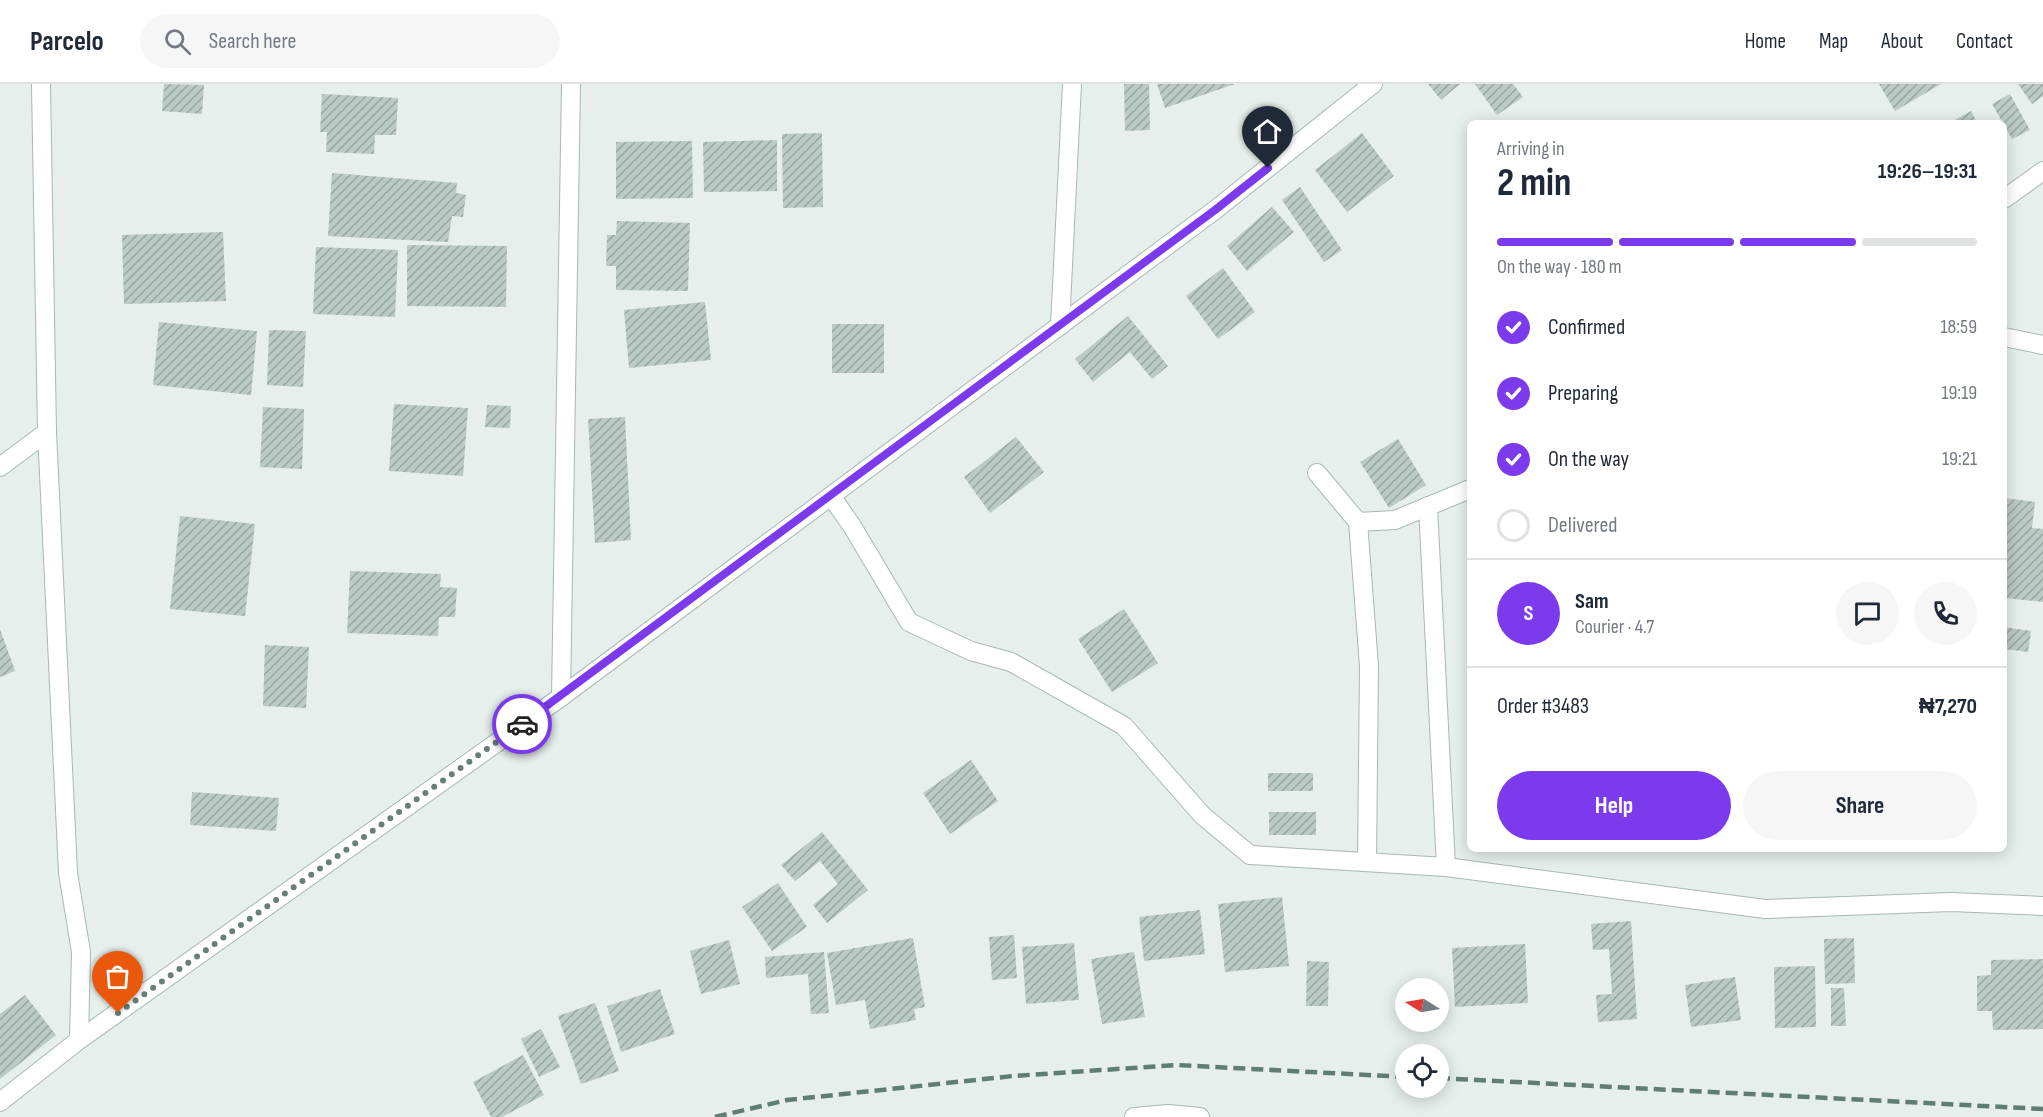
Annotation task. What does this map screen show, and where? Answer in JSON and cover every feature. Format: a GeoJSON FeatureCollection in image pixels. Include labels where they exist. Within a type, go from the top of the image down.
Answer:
{"type":"FeatureCollection","features":[{"type":"Feature","properties":{"kind":"street"},"geometry":{"type":"LineString","coordinates":[[41,84],[47,432],[68,873],[81,952],[79,1040]]}},
{"type":"Feature","properties":{"kind":"street"},"geometry":{"type":"LineString","coordinates":[[561,697],[571,84]]}},
{"type":"Feature","properties":{"kind":"street"},"geometry":{"type":"LineString","coordinates":[[1060,326],[1072,84]]}},
{"type":"Feature","properties":{"kind":"street"},"geometry":{"type":"LineString","coordinates":[[0,1102],[79,1040],[561,697],[1215,210],[1373,84]]}},
{"type":"Feature","properties":{"kind":"street"},"geometry":{"type":"LineString","coordinates":[[2007,197],[2043,171]]}},
{"type":"Feature","properties":{"kind":"street"},"geometry":{"type":"LineString","coordinates":[[2007,338],[2043,345]]}},
{"type":"Feature","properties":{"kind":"street"},"geometry":{"type":"LineString","coordinates":[[0,467],[47,432]]}},
{"type":"Feature","properties":{"kind":"street"},"geometry":{"type":"LineString","coordinates":[[1317,473],[1358,522],[1369,666],[1367,862]]}},
{"type":"Feature","properties":{"kind":"street"},"geometry":{"type":"LineString","coordinates":[[1358,522],[1395,520],[1467,490]]}},
{"type":"Feature","properties":{"kind":"street"},"geometry":{"type":"LineString","coordinates":[[831,496],[852,526],[909,622],[971,651],[1011,662],[1124,726],[1202,814],[1250,855],[1446,867],[1765,909],[1951,902],[2043,906]]}},
{"type":"Feature","properties":{"kind":"street"},"geometry":{"type":"LineString","coordinates":[[1428,506],[1446,867]]}},
{"type":"Feature","properties":{"kind":"street"},"geometry":{"type":"LineString","coordinates":[[1135,1117],[1168,1114],[1200,1117]]}},
{"type":"Feature","properties":{"kind":"building"},"geometry":{"type":"Polygon","coordinates":[[[164,84],[204,85],[202,114],[162,111],[164,84]]]}},
{"type":"Feature","properties":{"kind":"building"},"geometry":{"type":"Polygon","coordinates":[[[1124,84],[1149,84],[1150,130],[1125,131],[1124,84]]]}},
{"type":"Feature","properties":{"kind":"building"},"geometry":{"type":"Polygon","coordinates":[[[1157,84],[1235,84],[1165,108],[1157,84]]]}},
{"type":"Feature","properties":{"kind":"building"},"geometry":{"type":"Polygon","coordinates":[[[1428,84],[1460,84],[1441,100],[1428,84]]]}},
{"type":"Feature","properties":{"kind":"building"},"geometry":{"type":"Polygon","coordinates":[[[1475,84],[1513,84],[1523,97],[1497,115],[1475,84]]]}},
{"type":"Feature","properties":{"kind":"building"},"geometry":{"type":"Polygon","coordinates":[[[1879,84],[1941,84],[1895,111],[1879,84]]]}},
{"type":"Feature","properties":{"kind":"building"},"geometry":{"type":"Polygon","coordinates":[[[2018,84],[2043,84],[2043,96],[2032,104],[2018,84]]]}},
{"type":"Feature","properties":{"kind":"building"},"geometry":{"type":"Polygon","coordinates":[[[322,94],[398,98],[396,135],[375,135],[374,154],[326,152],[327,132],[320,132],[322,94]]]}},
{"type":"Feature","properties":{"kind":"building"},"geometry":{"type":"Polygon","coordinates":[[[2010,94],[2030,130],[2012,139],[2007,130],[2007,120],[2001,120],[1992,104],[2010,94]]]}},
{"type":"Feature","properties":{"kind":"building"},"geometry":{"type":"Polygon","coordinates":[[[1971,111],[1976,120],[1955,120],[1971,111]]]}},
{"type":"Feature","properties":{"kind":"building"},"geometry":{"type":"Polygon","coordinates":[[[822,133],[823,207],[783,208],[782,134],[822,133]]]}},
{"type":"Feature","properties":{"kind":"building"},"geometry":{"type":"Polygon","coordinates":[[[1362,133],[1394,176],[1347,212],[1315,170],[1362,133]]]}},
{"type":"Feature","properties":{"kind":"building"},"geometry":{"type":"Polygon","coordinates":[[[777,140],[777,191],[704,192],[703,142],[777,140]]]}},
{"type":"Feature","properties":{"kind":"building"},"geometry":{"type":"Polygon","coordinates":[[[692,141],[693,198],[616,199],[616,142],[692,141]]]}},
{"type":"Feature","properties":{"kind":"building"},"geometry":{"type":"Polygon","coordinates":[[[332,173],[457,183],[456,193],[466,195],[463,217],[452,216],[448,242],[328,236],[332,173]]]}},
{"type":"Feature","properties":{"kind":"building"},"geometry":{"type":"Polygon","coordinates":[[[1300,187],[1342,250],[1324,262],[1282,200],[1300,187]]]}},
{"type":"Feature","properties":{"kind":"building"},"geometry":{"type":"Polygon","coordinates":[[[1272,207],[1294,232],[1247,271],[1227,246],[1272,207]]]}},
{"type":"Feature","properties":{"kind":"building"},"geometry":{"type":"Polygon","coordinates":[[[617,221],[690,223],[688,291],[616,290],[616,266],[606,266],[607,235],[616,235],[617,221]]]}},
{"type":"Feature","properties":{"kind":"building"},"geometry":{"type":"Polygon","coordinates":[[[223,232],[226,301],[124,304],[122,235],[223,232]]]}},
{"type":"Feature","properties":{"kind":"building"},"geometry":{"type":"Polygon","coordinates":[[[407,245],[507,246],[506,307],[407,306],[407,245]]]}},
{"type":"Feature","properties":{"kind":"building"},"geometry":{"type":"Polygon","coordinates":[[[316,247],[398,250],[395,317],[313,314],[316,247]]]}},
{"type":"Feature","properties":{"kind":"building"},"geometry":{"type":"Polygon","coordinates":[[[1223,268],[1255,312],[1218,339],[1186,296],[1223,268]]]}},
{"type":"Feature","properties":{"kind":"building"},"geometry":{"type":"Polygon","coordinates":[[[705,302],[711,360],[629,368],[624,310],[705,302]]]}},
{"type":"Feature","properties":{"kind":"building"},"geometry":{"type":"Polygon","coordinates":[[[1128,316],[1168,366],[1152,379],[1130,352],[1093,382],[1075,359],[1128,316]]]}},
{"type":"Feature","properties":{"kind":"building"},"geometry":{"type":"Polygon","coordinates":[[[159,322],[257,331],[251,395],[153,385],[159,322]]]}},
{"type":"Feature","properties":{"kind":"building"},"geometry":{"type":"Polygon","coordinates":[[[832,324],[884,324],[884,373],[832,373],[832,324]]]}},
{"type":"Feature","properties":{"kind":"building"},"geometry":{"type":"Polygon","coordinates":[[[269,330],[306,331],[303,387],[267,385],[269,330]]]}},
{"type":"Feature","properties":{"kind":"building"},"geometry":{"type":"Polygon","coordinates":[[[394,404],[468,408],[463,476],[389,471],[394,404]]]}},
{"type":"Feature","properties":{"kind":"building"},"geometry":{"type":"Polygon","coordinates":[[[487,405],[511,406],[510,428],[485,427],[487,405]]]}},
{"type":"Feature","properties":{"kind":"building"},"geometry":{"type":"Polygon","coordinates":[[[263,407],[304,409],[302,469],[260,467],[263,407]]]}},
{"type":"Feature","properties":{"kind":"building"},"geometry":{"type":"Polygon","coordinates":[[[625,417],[631,540],[595,543],[588,419],[625,417]]]}},
{"type":"Feature","properties":{"kind":"building"},"geometry":{"type":"Polygon","coordinates":[[[1016,437],[1044,472],[990,513],[964,477],[1016,437]]]}},
{"type":"Feature","properties":{"kind":"building"},"geometry":{"type":"Polygon","coordinates":[[[1398,439],[1426,485],[1389,508],[1360,462],[1398,439]]]}},
{"type":"Feature","properties":{"kind":"building"},"geometry":{"type":"Polygon","coordinates":[[[2007,498],[2035,502],[2032,528],[2043,529],[2043,602],[2007,598],[2007,498]]]}},
{"type":"Feature","properties":{"kind":"building"},"geometry":{"type":"Polygon","coordinates":[[[180,516],[255,524],[245,616],[170,609],[180,516]]]}},
{"type":"Feature","properties":{"kind":"building"},"geometry":{"type":"Polygon","coordinates":[[[350,571],[441,574],[440,587],[457,588],[455,617],[439,617],[438,636],[347,633],[350,571]]]}},
{"type":"Feature","properties":{"kind":"building"},"geometry":{"type":"Polygon","coordinates":[[[1124,609],[1158,663],[1112,692],[1078,639],[1124,609]]]}},
{"type":"Feature","properties":{"kind":"building"},"geometry":{"type":"Polygon","coordinates":[[[2007,627],[2031,631],[2028,652],[2007,649],[2007,627]]]}},
{"type":"Feature","properties":{"kind":"building"},"geometry":{"type":"Polygon","coordinates":[[[0,629],[15,671],[0,677],[0,629]]]}},
{"type":"Feature","properties":{"kind":"building"},"geometry":{"type":"Polygon","coordinates":[[[265,645],[309,647],[306,708],[263,706],[265,645]]]}},
{"type":"Feature","properties":{"kind":"building"},"geometry":{"type":"Polygon","coordinates":[[[971,760],[998,801],[950,834],[923,793],[971,760]]]}},
{"type":"Feature","properties":{"kind":"building"},"geometry":{"type":"Polygon","coordinates":[[[1268,773],[1313,773],[1313,791],[1268,791],[1268,773]]]}},
{"type":"Feature","properties":{"kind":"building"},"geometry":{"type":"Polygon","coordinates":[[[192,792],[279,798],[276,831],[190,825],[192,792]]]}},
{"type":"Feature","properties":{"kind":"building"},"geometry":{"type":"Polygon","coordinates":[[[1269,812],[1316,812],[1316,835],[1269,835],[1269,812]]]}},
{"type":"Feature","properties":{"kind":"building"},"geometry":{"type":"Polygon","coordinates":[[[822,832],[868,890],[827,923],[813,905],[838,884],[820,861],[795,881],[781,865],[822,832]]]}},
{"type":"Feature","properties":{"kind":"building"},"geometry":{"type":"Polygon","coordinates":[[[778,883],[807,927],[772,951],[742,907],[778,883]]]}},
{"type":"Feature","properties":{"kind":"building"},"geometry":{"type":"Polygon","coordinates":[[[1282,897],[1289,966],[1225,972],[1218,904],[1282,897]]]}},
{"type":"Feature","properties":{"kind":"building"},"geometry":{"type":"Polygon","coordinates":[[[1200,910],[1205,954],[1144,961],[1139,917],[1200,910]]]}},
{"type":"Feature","properties":{"kind":"building"},"geometry":{"type":"Polygon","coordinates":[[[1631,921],[1637,1019],[1598,1022],[1596,995],[1612,994],[1609,949],[1593,950],[1591,924],[1631,921]]]}},
{"type":"Feature","properties":{"kind":"building"},"geometry":{"type":"Polygon","coordinates":[[[1014,935],[1017,978],[992,980],[989,937],[1014,935]]]}},
{"type":"Feature","properties":{"kind":"building"},"geometry":{"type":"Polygon","coordinates":[[[913,938],[925,1007],[914,1009],[916,1020],[870,1029],[865,1000],[836,1005],[827,953],[913,938]]]}},
{"type":"Feature","properties":{"kind":"building"},"geometry":{"type":"Polygon","coordinates":[[[1854,938],[1855,983],[1825,984],[1824,939],[1854,938]]]}},
{"type":"Feature","properties":{"kind":"building"},"geometry":{"type":"Polygon","coordinates":[[[729,940],[740,984],[701,994],[690,951],[729,940]]]}},
{"type":"Feature","properties":{"kind":"building"},"geometry":{"type":"Polygon","coordinates":[[[1074,943],[1079,1000],[1026,1004],[1022,947],[1074,943]]]}},
{"type":"Feature","properties":{"kind":"building"},"geometry":{"type":"Polygon","coordinates":[[[1525,944],[1528,1003],[1455,1007],[1452,948],[1525,944]]]}},
{"type":"Feature","properties":{"kind":"building"},"geometry":{"type":"Polygon","coordinates":[[[824,952],[829,1013],[811,1014],[808,974],[766,978],[765,957],[824,952]]]}},
{"type":"Feature","properties":{"kind":"building"},"geometry":{"type":"Polygon","coordinates":[[[1134,952],[1145,1017],[1102,1024],[1091,959],[1134,952]]]}},
{"type":"Feature","properties":{"kind":"building"},"geometry":{"type":"Polygon","coordinates":[[[2043,959],[2043,1029],[1993,1030],[1992,1011],[1977,1011],[1977,976],[1991,975],[1991,960],[2043,959]]]}},
{"type":"Feature","properties":{"kind":"building"},"geometry":{"type":"Polygon","coordinates":[[[1307,961],[1329,962],[1328,1006],[1306,1006],[1307,961]]]}},
{"type":"Feature","properties":{"kind":"building"},"geometry":{"type":"Polygon","coordinates":[[[1815,966],[1816,1027],[1775,1028],[1774,967],[1815,966]]]}},
{"type":"Feature","properties":{"kind":"building"},"geometry":{"type":"Polygon","coordinates":[[[1735,977],[1741,1020],[1691,1027],[1685,985],[1735,977]]]}},
{"type":"Feature","properties":{"kind":"building"},"geometry":{"type":"Polygon","coordinates":[[[1831,988],[1844,988],[1846,1026],[1831,1026],[1831,988]]]}},
{"type":"Feature","properties":{"kind":"building"},"geometry":{"type":"Polygon","coordinates":[[[660,989],[675,1034],[621,1052],[607,1006],[660,989]]]}},
{"type":"Feature","properties":{"kind":"building"},"geometry":{"type":"Polygon","coordinates":[[[25,995],[56,1035],[0,1079],[0,1014],[25,995]]]}},
{"type":"Feature","properties":{"kind":"building"},"geometry":{"type":"Polygon","coordinates":[[[595,1003],[619,1071],[581,1084],[558,1016],[595,1003]]]}},
{"type":"Feature","properties":{"kind":"building"},"geometry":{"type":"Polygon","coordinates":[[[541,1029],[560,1067],[539,1077],[521,1039],[541,1029]]]}},
{"type":"Feature","properties":{"kind":"building"},"geometry":{"type":"Polygon","coordinates":[[[523,1055],[544,1095],[502,1117],[491,1117],[473,1082],[523,1055]]]}},
{"type":"Feature","properties":{"kind":"railway"},"geometry":{"type":"LineString","coordinates":[[715,1117],[787,1100],[1013,1076],[1177,1065],[1395,1076]]}},
{"type":"Feature","properties":{"kind":"railway"},"geometry":{"type":"LineString","coordinates":[[1449,1079],[2043,1109]]}},
{"type":"Feature","properties":{"kind":"way so far"},"geometry":{"type":"LineString","coordinates":[[118,1013],[522,724]]}},
{"type":"Feature","properties":{"kind":"route"},"geometry":{"type":"LineString","coordinates":[[522,724],[1215,210],[1268,168]]}}]}
